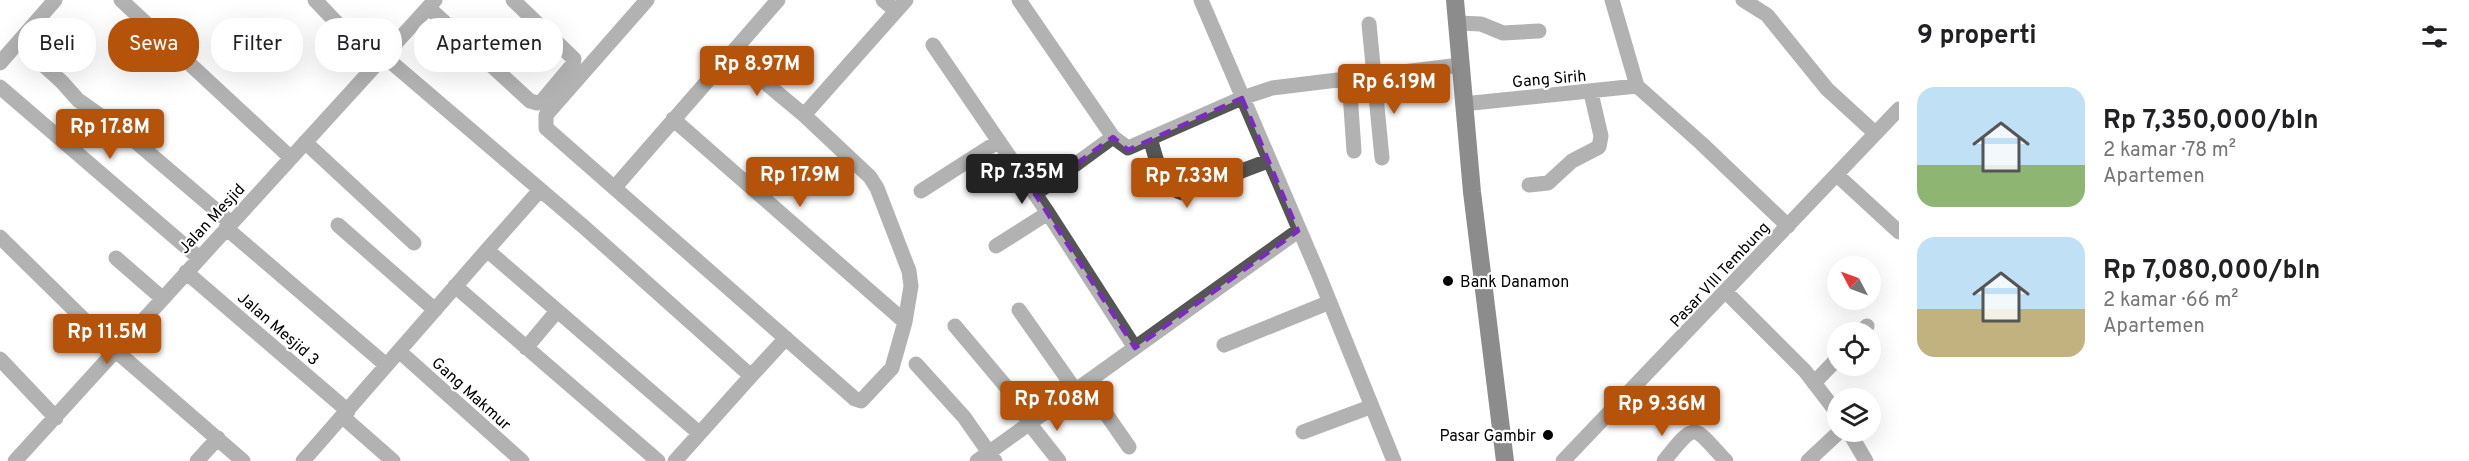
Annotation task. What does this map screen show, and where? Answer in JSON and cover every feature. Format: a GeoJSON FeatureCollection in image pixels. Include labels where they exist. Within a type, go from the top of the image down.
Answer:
{"type":"FeatureCollection","features":[{"type":"Feature","properties":{"kind":"highway"},"geometry":{"type":"LineString","coordinates":[[1455,0],[1472,192],[1505,461]]}},
{"type":"Feature","properties":{"kind":"street"},"geometry":{"type":"LineString","coordinates":[[39,18],[55,0]]}},
{"type":"Feature","properties":{"kind":"street"},"geometry":{"type":"LineString","coordinates":[[121,0],[291,158]]}},
{"type":"Feature","properties":{"kind":"street"},"geometry":{"type":"LineString","coordinates":[[315,0],[334,18]]}},
{"type":"Feature","properties":{"kind":"street"},"geometry":{"type":"LineString","coordinates":[[432,4],[531,101],[537,103],[542,101],[573,64],[574,59],[513,0]]}},
{"type":"Feature","properties":{"kind":"street"},"geometry":{"type":"LineString","coordinates":[[647,0],[546,115],[544,120],[548,131],[615,187],[855,399],[861,401],[892,368],[905,322],[910,278],[877,188],[862,169],[804,115],[730,54]]}},
{"type":"Feature","properties":{"kind":"street"},"geometry":{"type":"LineString","coordinates":[[615,187],[778,0]]}},
{"type":"Feature","properties":{"kind":"street"},"geometry":{"type":"LineString","coordinates":[[804,115],[901,6],[883,0]]}},
{"type":"Feature","properties":{"kind":"street"},"geometry":{"type":"LineString","coordinates":[[1019,0],[1113,137],[1128,148],[1242,98],[1281,86],[1460,65]]}},
{"type":"Feature","properties":{"kind":"street"},"geometry":{"type":"LineString","coordinates":[[1201,0],[1330,302],[1370,407],[1394,461]]}},
{"type":"Feature","properties":{"kind":"street"},"geometry":{"type":"LineString","coordinates":[[1612,0],[1637,87],[1701,143],[1788,226]]}},
{"type":"Feature","properties":{"kind":"street"},"geometry":{"type":"LineString","coordinates":[[1743,0],[1767,15],[1827,89],[1875,133]]}},
{"type":"Feature","properties":{"kind":"street","name":"Jalan Mesjid"},"geometry":{"type":"LineString","coordinates":[[402,36],[432,4]]}},
{"type":"Feature","properties":{"kind":"street"},"geometry":{"type":"LineString","coordinates":[[1458,23],[1481,24],[1503,33],[1539,31]]}},
{"type":"Feature","properties":{"kind":"street"},"geometry":{"type":"LineString","coordinates":[[1369,24],[1382,158]]}},
{"type":"Feature","properties":{"kind":"street"},"geometry":{"type":"LineString","coordinates":[[0,63],[18,42]]}},
{"type":"Feature","properties":{"kind":"street"},"geometry":{"type":"LineString","coordinates":[[933,45],[1048,213],[1135,348]]}},
{"type":"Feature","properties":{"kind":"street"},"geometry":{"type":"LineString","coordinates":[[51,72],[78,100],[129,136],[386,365]]}},
{"type":"Feature","properties":{"kind":"street","name":"Jalan Mesjid"},"geometry":{"type":"LineString","coordinates":[[15,461],[369,72]]}},
{"type":"Feature","properties":{"kind":"street"},"geometry":{"type":"LineString","coordinates":[[395,72],[540,190],[751,376]]}},
{"type":"Feature","properties":{"kind":"street"},"geometry":{"type":"LineString","coordinates":[[1349,78],[1354,151]]}},
{"type":"Feature","properties":{"kind":"street"},"geometry":{"type":"LineString","coordinates":[[0,87],[199,258]]}},
{"type":"Feature","properties":{"kind":"street","name":"Gang Sirih"},"geometry":{"type":"LineString","coordinates":[[1463,104],[1637,87]]}},
{"type":"Feature","properties":{"kind":"street"},"geometry":{"type":"LineString","coordinates":[[1529,185],[1548,183],[1572,161],[1599,147],[1601,136],[1592,93]]}},
{"type":"Feature","properties":{"kind":"street","name":"Pasar VIII Tembung"},"geometry":{"type":"LineString","coordinates":[[1563,461],[1899,109]]}},
{"type":"Feature","properties":{"kind":"street"},"geometry":{"type":"LineString","coordinates":[[673,119],[905,322]]}},
{"type":"Feature","properties":{"kind":"street"},"geometry":{"type":"LineString","coordinates":[[1035,194],[1113,137]]}},
{"type":"Feature","properties":{"kind":"street"},"geometry":{"type":"LineString","coordinates":[[1150,138],[1165,182],[1173,189],[1183,193],[1268,161]]}},
{"type":"Feature","properties":{"kind":"street"},"geometry":{"type":"LineString","coordinates":[[921,191],[999,141]]}},
{"type":"Feature","properties":{"kind":"street"},"geometry":{"type":"LineString","coordinates":[[305,142],[414,243]]}},
{"type":"Feature","properties":{"kind":"street"},"geometry":{"type":"LineString","coordinates":[[1837,175],[1899,232]]}},
{"type":"Feature","properties":{"kind":"street"},"geometry":{"type":"LineString","coordinates":[[303,461],[540,190]]}},
{"type":"Feature","properties":{"kind":"street"},"geometry":{"type":"LineString","coordinates":[[996,246],[1048,213]]}},
{"type":"Feature","properties":{"kind":"street"},"geometry":{"type":"LineString","coordinates":[[338,225],[435,310]]}},
{"type":"Feature","properties":{"kind":"street"},"geometry":{"type":"LineString","coordinates":[[916,364],[964,417],[987,458],[1029,423],[1298,231]]}},
{"type":"Feature","properties":{"kind":"street"},"geometry":{"type":"LineString","coordinates":[[0,237],[116,351],[243,461]]}},
{"type":"Feature","properties":{"kind":"street"},"geometry":{"type":"LineString","coordinates":[[487,250],[699,433]]}},
{"type":"Feature","properties":{"kind":"street"},"geometry":{"type":"LineString","coordinates":[[116,258],[162,298]]}},
{"type":"Feature","properties":{"kind":"street","name":"Jalan Mesjid 3"},"geometry":{"type":"LineString","coordinates":[[186,272],[345,414],[393,461]]}},
{"type":"Feature","properties":{"kind":"street"},"geometry":{"type":"LineString","coordinates":[[455,286],[658,461]]}},
{"type":"Feature","properties":{"kind":"street"},"geometry":{"type":"LineString","coordinates":[[1726,292],[1806,371],[1827,400]]}},
{"type":"Feature","properties":{"kind":"street"},"geometry":{"type":"LineString","coordinates":[[1224,345],[1330,302]]}},
{"type":"Feature","properties":{"kind":"street"},"geometry":{"type":"LineString","coordinates":[[1019,310],[1129,447]]}},
{"type":"Feature","properties":{"kind":"street"},"geometry":{"type":"LineString","coordinates":[[526,348],[557,311]]}},
{"type":"Feature","properties":{"kind":"street"},"geometry":{"type":"LineString","coordinates":[[955,326],[1013,395],[1029,423],[1059,461]]}},
{"type":"Feature","properties":{"kind":"street"},"geometry":{"type":"LineString","coordinates":[[675,461],[786,338]]}},
{"type":"Feature","properties":{"kind":"street","name":"Gang Makmur"},"geometry":{"type":"LineString","coordinates":[[399,351],[522,461]]}},
{"type":"Feature","properties":{"kind":"street"},"geometry":{"type":"LineString","coordinates":[[0,359],[56,418]]}},
{"type":"Feature","properties":{"kind":"street"},"geometry":{"type":"LineString","coordinates":[[1814,383],[1827,369]]}},
{"type":"Feature","properties":{"kind":"street"},"geometry":{"type":"LineString","coordinates":[[1303,432],[1370,407]]}},
{"type":"Feature","properties":{"kind":"street"},"geometry":{"type":"LineString","coordinates":[[1664,461],[1686,434],[1692,431],[1704,437],[1726,461]]}},
{"type":"Feature","properties":{"kind":"street"},"geometry":{"type":"LineString","coordinates":[[197,461],[218,438]]}},
{"type":"Feature","properties":{"kind":"street"},"geometry":{"type":"LineString","coordinates":[[1808,461],[1828,442]]}},
{"type":"Feature","properties":{"kind":"street"},"geometry":{"type":"LineString","coordinates":[[1855,442],[1866,461]]}},
{"type":"Feature","properties":{"kind":"highlighted area"},"geometry":{"type":"Polygon","coordinates":[[[1242,98],[1298,231],[1135,348],[1035,194],[1113,137],[1128,150],[1242,98]]]}},
{"type":"Feature","properties":{"kind":"place","name":"Bank Danamon"},"geometry":{"type":"Point","coordinates":[1448,281]}},
{"type":"Feature","properties":{"kind":"place","name":"Pasar Gambir"},"geometry":{"type":"Point","coordinates":[1548,435]}}]}
